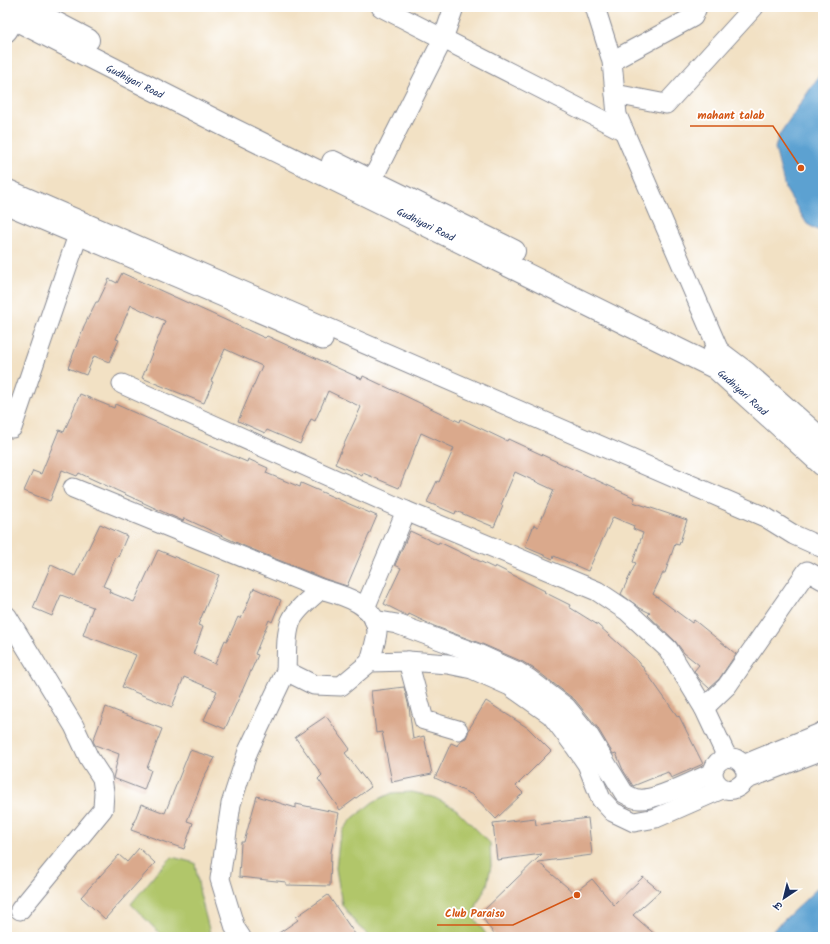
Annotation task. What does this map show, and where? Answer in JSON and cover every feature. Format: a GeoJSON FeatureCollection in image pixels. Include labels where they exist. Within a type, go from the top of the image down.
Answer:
{"type":"FeatureCollection","features":[{"type":"Feature","properties":{"kind":"street"},"geometry":{"type":"LineString","coordinates":[[381,7],[624,131]]}},
{"type":"Feature","properties":{"kind":"street"},"geometry":{"type":"LineString","coordinates":[[369,187],[444,39],[454,7]]}},
{"type":"Feature","properties":{"kind":"street"},"geometry":{"type":"LineString","coordinates":[[596,7],[612,61],[617,115],[718,360]]}},
{"type":"Feature","properties":{"kind":"street"},"geometry":{"type":"LineString","coordinates":[[612,61],[693,17],[697,7]]}},
{"type":"Feature","properties":{"kind":"street"},"geometry":{"type":"LineString","coordinates":[[616,94],[666,104],[754,7]]}},
{"type":"Feature","properties":{"kind":"street","name":"Gudhiyari Road"},"geometry":{"type":"LineString","coordinates":[[15,16],[231,114],[369,187],[745,372],[823,441]]}},
{"type":"Feature","properties":{"kind":"street"},"geometry":{"type":"LineString","coordinates":[[7,189],[765,517],[794,535],[823,548]]}},
{"type":"Feature","properties":{"kind":"street"},"geometry":{"type":"LineString","coordinates":[[7,206],[78,235],[763,530],[794,535]]}},
{"type":"Feature","properties":{"kind":"street"},"geometry":{"type":"LineString","coordinates":[[9,429],[78,235]]}},
{"type":"Feature","properties":{"kind":"street","name":"Gudhiyari Road"},"geometry":{"type":"LineString","coordinates":[[718,360],[823,465]]}},
{"type":"Feature","properties":{"kind":"street"},"geometry":{"type":"LineString","coordinates":[[122,384],[406,511],[597,591],[627,611],[668,649],[738,767],[739,786],[731,789],[717,781]]}},
{"type":"Feature","properties":{"kind":"street"},"geometry":{"type":"LineString","coordinates":[[73,488],[321,589],[346,596],[370,614],[478,654],[514,679],[551,715],[587,764],[601,799],[613,812],[634,822],[656,818],[717,781]]}},
{"type":"Feature","properties":{"kind":"street"},"geometry":{"type":"LineString","coordinates":[[286,671],[314,685],[341,686],[370,662],[377,631],[370,614],[406,511]]}},
{"type":"Feature","properties":{"kind":"street"},"geometry":{"type":"LineString","coordinates":[[704,708],[727,686],[807,571],[823,580]]}},
{"type":"Feature","properties":{"kind":"street"},"geometry":{"type":"LineString","coordinates":[[241,937],[235,928],[220,879],[231,804],[248,752],[286,671],[288,634],[291,620],[321,589]]}},
{"type":"Feature","properties":{"kind":"street"},"geometry":{"type":"LineString","coordinates":[[7,616],[74,726],[89,758],[102,778],[104,792],[103,810],[20,910]]}},
{"type":"Feature","properties":{"kind":"street"},"geometry":{"type":"LineString","coordinates":[[370,662],[408,661],[448,664],[514,679]]}},
{"type":"Feature","properties":{"kind":"street"},"geometry":{"type":"LineString","coordinates":[[408,661],[424,720],[458,730]]}},
{"type":"Feature","properties":{"kind":"street"},"geometry":{"type":"LineString","coordinates":[[738,767],[823,732]]}},
{"type":"Feature","properties":{"kind":"street"},"geometry":{"type":"LineString","coordinates":[[717,781],[715,765],[720,759],[738,767],[823,750]]}},
{"type":"Feature","properties":{"kind":"green space"},"geometry":{"type":"Polygon","coordinates":[[[412,792],[433,797],[455,808],[490,843],[491,866],[487,885],[478,902],[473,916],[488,937],[371,937],[358,926],[342,905],[336,868],[339,841],[344,829],[353,818],[373,802],[392,793],[412,792]]]}},
{"type":"Feature","properties":{"kind":"green space"},"geometry":{"type":"Polygon","coordinates":[[[172,857],[195,863],[200,894],[211,937],[163,937],[131,904],[158,871],[172,857]]]}},
{"type":"Feature","properties":{"kind":"water"},"geometry":{"type":"Polygon","coordinates":[[[823,70],[823,233],[807,224],[785,188],[775,148],[779,135],[823,70]]]}},
{"type":"Feature","properties":{"kind":"water"},"geometry":{"type":"Polygon","coordinates":[[[823,883],[823,937],[766,937],[823,883]]]}},
{"type":"Feature","properties":{"kind":"building"},"geometry":{"type":"Polygon","coordinates":[[[122,273],[265,338],[267,336],[362,379],[363,376],[460,422],[461,419],[507,441],[508,439],[635,498],[633,502],[687,520],[679,545],[675,544],[665,573],[663,573],[653,594],[692,623],[694,620],[736,654],[719,679],[709,688],[700,680],[694,671],[699,665],[684,653],[675,641],[648,615],[650,613],[640,608],[621,594],[636,563],[633,562],[643,533],[633,529],[634,526],[613,517],[588,571],[554,556],[553,559],[525,547],[534,525],[538,527],[554,490],[515,472],[501,505],[503,506],[494,527],[456,511],[455,514],[427,502],[437,481],[439,482],[454,448],[421,433],[399,488],[363,473],[362,476],[335,464],[361,407],[328,391],[315,421],[311,419],[300,444],[267,430],[265,433],[238,421],[262,366],[225,349],[211,381],[213,382],[204,403],[142,378],[165,321],[131,305],[116,339],[119,340],[109,362],[94,356],[86,375],[68,368],[84,326],[109,279],[117,283],[122,273]]]}},
{"type":"Feature","properties":{"kind":"building"},"geometry":{"type":"Polygon","coordinates":[[[80,394],[114,408],[115,404],[247,462],[248,459],[268,468],[266,473],[300,487],[301,483],[377,516],[347,586],[325,579],[244,546],[184,518],[183,521],[79,473],[77,476],[62,470],[50,501],[24,491],[33,471],[41,474],[59,430],[64,432],[80,394]]]}},
{"type":"Feature","properties":{"kind":"building"},"geometry":{"type":"Polygon","coordinates":[[[100,524],[127,536],[103,586],[110,589],[109,592],[134,602],[158,550],[219,575],[198,625],[203,627],[193,654],[215,664],[225,640],[227,641],[238,617],[241,619],[254,588],[281,600],[272,622],[269,620],[255,654],[258,655],[225,729],[204,720],[217,691],[184,677],[172,707],[122,687],[136,655],[83,635],[93,607],[61,595],[52,616],[33,608],[51,565],[75,576],[100,524]]]}},
{"type":"Feature","properties":{"kind":"building"},"geometry":{"type":"Polygon","coordinates":[[[410,531],[438,544],[439,542],[494,568],[495,566],[545,591],[544,592],[570,605],[569,607],[598,625],[639,662],[678,717],[679,716],[703,764],[671,778],[668,772],[633,786],[623,770],[616,753],[613,754],[597,727],[575,700],[536,670],[523,662],[482,644],[434,626],[409,614],[408,616],[384,604],[401,568],[395,565],[410,531]]]}},
{"type":"Feature","properties":{"kind":"building"},"geometry":{"type":"Polygon","coordinates":[[[404,687],[409,707],[413,739],[424,736],[432,774],[392,782],[382,732],[376,733],[371,691],[404,687]]]}},
{"type":"Feature","properties":{"kind":"building"},"geometry":{"type":"Polygon","coordinates":[[[486,701],[528,728],[551,751],[516,786],[523,793],[496,819],[473,795],[435,778],[451,743],[458,746],[461,740],[466,738],[469,729],[486,701]]]}},
{"type":"Feature","properties":{"kind":"building"},"geometry":{"type":"Polygon","coordinates":[[[106,707],[162,729],[147,768],[151,770],[144,790],[113,778],[119,754],[95,745],[93,741],[106,707]]]}},
{"type":"Feature","properties":{"kind":"building"},"geometry":{"type":"Polygon","coordinates":[[[326,716],[350,749],[345,753],[371,787],[340,810],[318,779],[322,775],[295,737],[326,716]]]}},
{"type":"Feature","properties":{"kind":"building"},"geometry":{"type":"Polygon","coordinates":[[[190,750],[215,758],[205,775],[187,821],[193,823],[184,849],[131,830],[141,804],[165,813],[190,750]]]}},
{"type":"Feature","properties":{"kind":"building"},"geometry":{"type":"Polygon","coordinates":[[[257,796],[296,808],[296,804],[339,813],[331,852],[330,886],[286,885],[286,882],[239,877],[241,842],[244,842],[257,796]]]}},
{"type":"Feature","properties":{"kind":"building"},"geometry":{"type":"Polygon","coordinates":[[[535,818],[536,825],[588,818],[592,855],[538,862],[574,893],[592,879],[614,905],[643,877],[660,891],[633,915],[658,937],[496,937],[480,914],[542,854],[497,860],[493,823],[535,818]]]}},
{"type":"Feature","properties":{"kind":"building"},"geometry":{"type":"Polygon","coordinates":[[[139,848],[155,863],[105,919],[81,897],[119,855],[127,862],[139,848]]]}},
{"type":"Feature","properties":{"kind":"building"},"geometry":{"type":"Polygon","coordinates":[[[328,895],[357,937],[273,937],[298,920],[296,917],[328,895]]]}},
{"type":"Feature","properties":{"kind":"place","name":"mahant talab"},"geometry":{"type":"Point","coordinates":[801,168]}},
{"type":"Feature","properties":{"kind":"place","name":"Club Paraiso"},"geometry":{"type":"Point","coordinates":[577,895]}}]}
